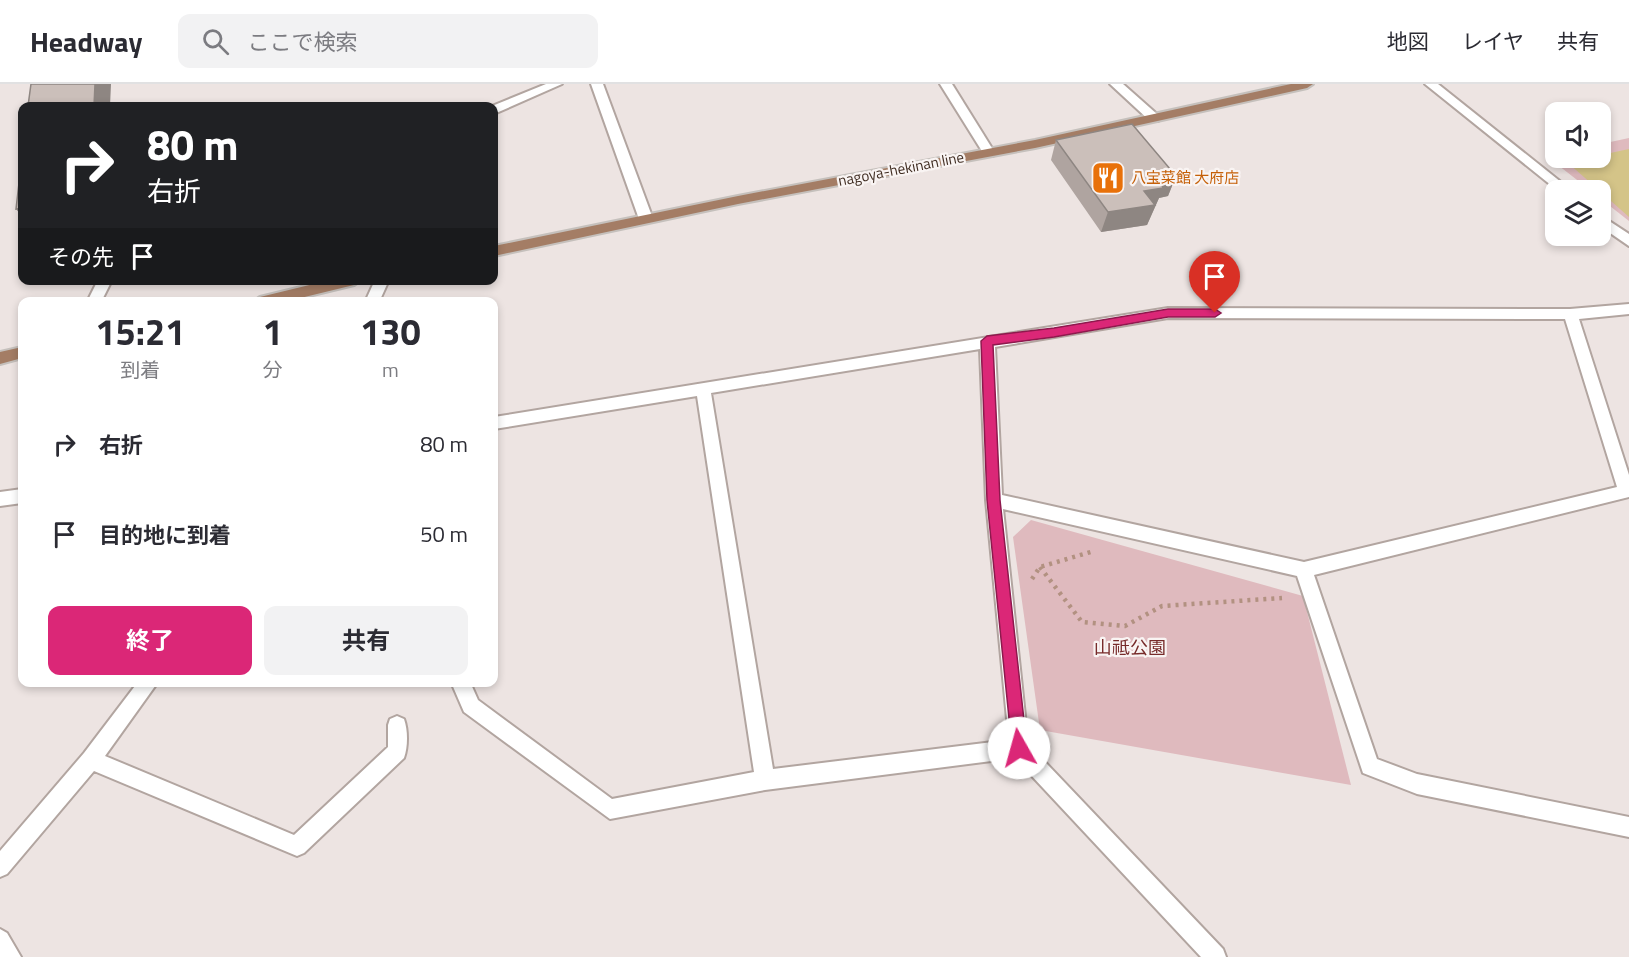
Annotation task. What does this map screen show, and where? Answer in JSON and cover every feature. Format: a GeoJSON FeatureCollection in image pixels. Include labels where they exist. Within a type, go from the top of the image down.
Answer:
{"type":"FeatureCollection","features":[{"type":"Feature","properties":{"kind":"main road","name":"nagoya-hekinan line"},"geometry":{"type":"LineString","coordinates":[[498,250],[646,219],[989,153],[1307,84]]}},
{"type":"Feature","properties":{"kind":"main road"},"geometry":{"type":"LineString","coordinates":[[281,297],[333,285]]}},
{"type":"Feature","properties":{"kind":"main road"},"geometry":{"type":"LineString","coordinates":[[0,358],[18,354]]}},
{"type":"Feature","properties":{"kind":"street"},"geometry":{"type":"LineString","coordinates":[[498,108],[556,84]]}},
{"type":"Feature","properties":{"kind":"street"},"geometry":{"type":"LineString","coordinates":[[597,84],[646,219]]}},
{"type":"Feature","properties":{"kind":"street"},"geometry":{"type":"LineString","coordinates":[[946,84],[989,153]]}},
{"type":"Feature","properties":{"kind":"street"},"geometry":{"type":"LineString","coordinates":[[1116,84],[1154,118]]}},
{"type":"Feature","properties":{"kind":"street"},"geometry":{"type":"LineString","coordinates":[[1431,84],[1552,180]]}},
{"type":"Feature","properties":{"kind":"street"},"geometry":{"type":"LineString","coordinates":[[1611,227],[1629,241]]}},
{"type":"Feature","properties":{"kind":"street"},"geometry":{"type":"LineString","coordinates":[[498,422],[1168,313],[1570,314],[1629,309]]}},
{"type":"Feature","properties":{"kind":"street"},"geometry":{"type":"LineString","coordinates":[[994,500],[1304,570],[1626,491],[1570,314]]}},
{"type":"Feature","properties":{"kind":"street"},"geometry":{"type":"LineString","coordinates":[[987,341],[994,500],[1019,748],[1215,957]]}},
{"type":"Feature","properties":{"kind":"street"},"geometry":{"type":"LineString","coordinates":[[703,388],[765,780]]}},
{"type":"Feature","properties":{"kind":"street"},"geometry":{"type":"LineString","coordinates":[[0,499],[18,496]]}},
{"type":"Feature","properties":{"kind":"street"},"geometry":{"type":"LineString","coordinates":[[1304,570],[1370,766],[1417,784],[1629,827]]}},
{"type":"Feature","properties":{"kind":"street"},"geometry":{"type":"LineString","coordinates":[[0,867],[91,760],[145,687]]}},
{"type":"Feature","properties":{"kind":"street"},"geometry":{"type":"LineString","coordinates":[[462,687],[471,706],[610,809],[765,780],[1019,748]]}},
{"type":"Feature","properties":{"kind":"street"},"geometry":{"type":"LineString","coordinates":[[91,760],[297,846],[397,751],[397,725]]}},
{"type":"Feature","properties":{"kind":"street"},"geometry":{"type":"LineString","coordinates":[[0,940],[10,957]]}},
{"type":"Feature","properties":{"kind":"path"},"geometry":{"type":"LineString","coordinates":[[1004,609],[1008,610],[1041,567],[1103,550]]}},
{"type":"Feature","properties":{"kind":"path"},"geometry":{"type":"LineString","coordinates":[[1041,567],[1082,622],[1125,626],[1162,606],[1291,597]]}},
{"type":"Feature","properties":{"kind":"green space"},"geometry":{"type":"Polygon","coordinates":[[[1629,138],[1629,221],[1611,207],[1611,180],[1577,180],[1562,168],[1611,168],[1611,142],[1629,138]]]}},
{"type":"Feature","properties":{"kind":"green space","name":"山祗公園"},"geometry":{"type":"Polygon","coordinates":[[[1031,520],[1303,596],[1351,785],[1040,730],[1013,537],[1031,520]]]}},
{"type":"Feature","properties":{"kind":"shaded area"},"geometry":{"type":"Polygon","coordinates":[[[1629,149],[1629,217],[1611,201],[1611,180],[1587,180],[1574,168],[1611,168],[1611,153],[1629,149]]]}},
{"type":"Feature","properties":{"kind":"building"},"geometry":{"type":"Polygon","coordinates":[[[31,84],[95,84],[94,102],[29,102],[31,84]]]}},
{"type":"Feature","properties":{"kind":"building","name":"八宝菜館 大府店"},"geometry":{"type":"Polygon","coordinates":[[[1132,124],[1176,176],[1160,179],[1163,188],[1144,191],[1155,205],[1108,212],[1056,140],[1132,124]]]}},
{"type":"Feature","properties":{"kind":"place","name":"八宝菜館 大府店"},"geometry":{"type":"Point","coordinates":[1108,178]}},
{"type":"Feature","properties":{"kind":"route"},"geometry":{"type":"LineString","coordinates":[[1019,748],[994,500],[987,341],[1054,333],[1168,313],[1215,313]]}}]}
